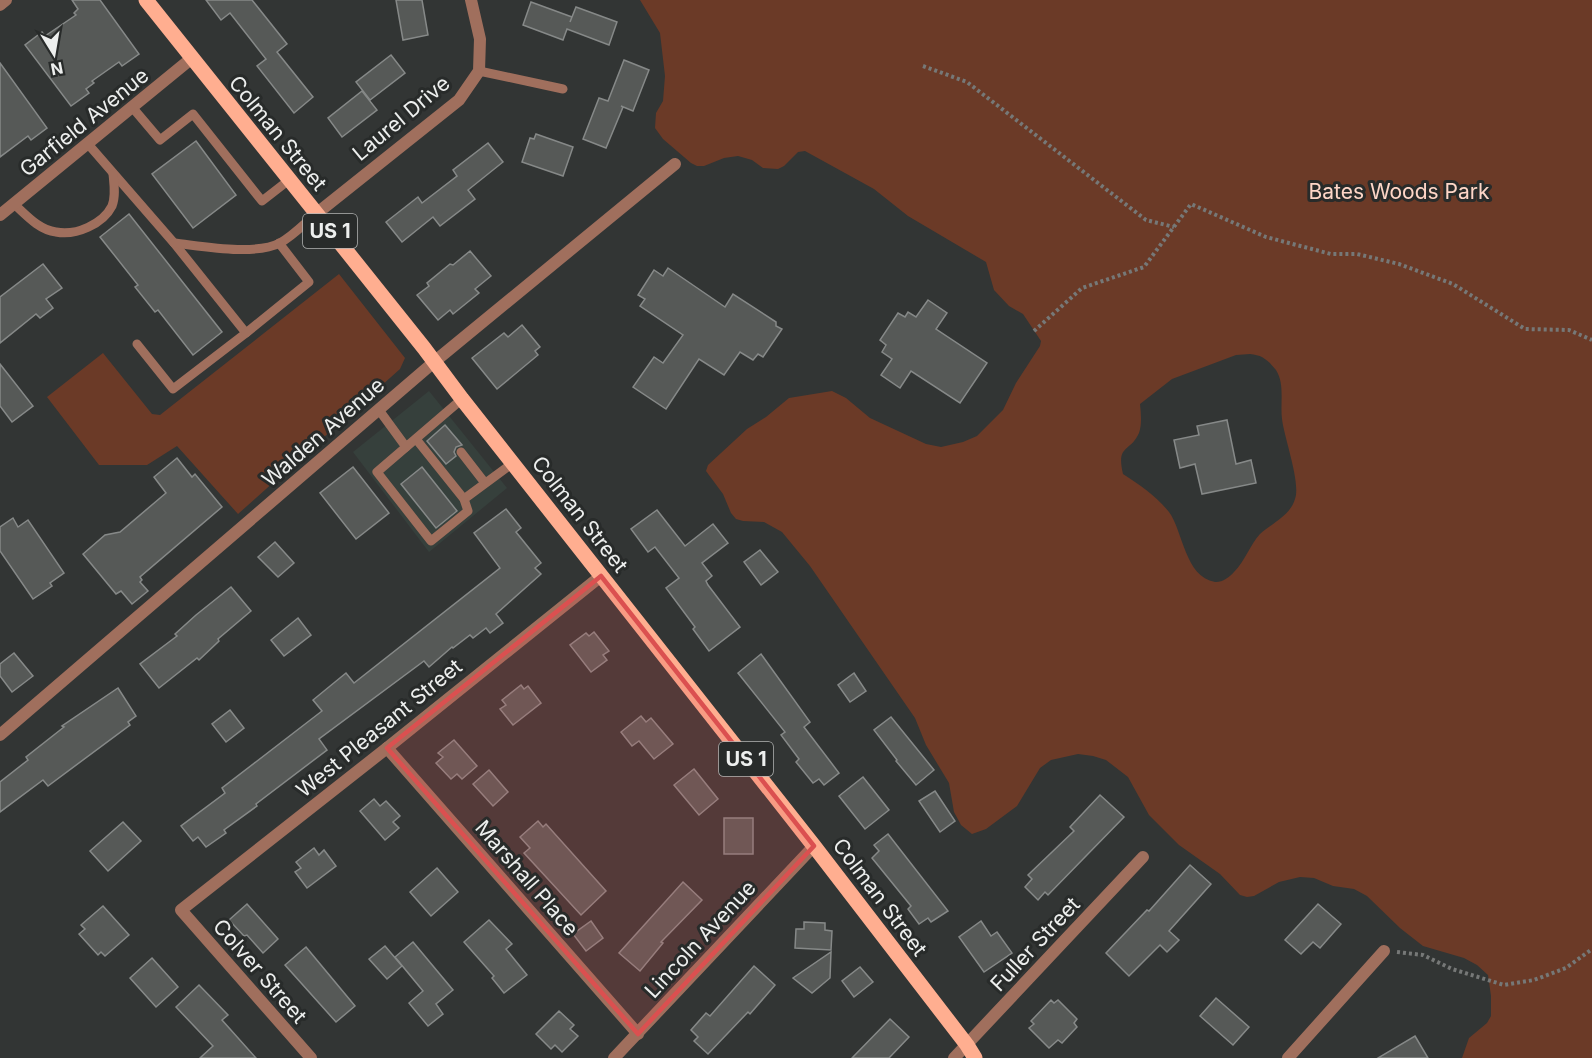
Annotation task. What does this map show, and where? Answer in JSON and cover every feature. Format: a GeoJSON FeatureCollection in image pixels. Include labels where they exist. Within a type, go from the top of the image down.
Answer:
{"type":"FeatureCollection","features":[{"type":"Feature","properties":{"kind":"main road","name":"Colman Street"},"geometry":{"type":"LineString","coordinates":[[146,0],[814,846],[971,1051]]}},
{"type":"Feature","properties":{"kind":"street"},"geometry":{"type":"LineString","coordinates":[[0,5],[6,0]]}},
{"type":"Feature","properties":{"kind":"street","name":"Laurel Drive"},"geometry":{"type":"LineString","coordinates":[[316,213],[459,100],[478,71],[480,39],[471,0]]}},
{"type":"Feature","properties":{"kind":"street","name":"Garfield Avenue"},"geometry":{"type":"LineString","coordinates":[[0,215],[192,58]]}},
{"type":"Feature","properties":{"kind":"street","name":"Walden Avenue"},"geometry":{"type":"LineString","coordinates":[[0,735],[434,362],[675,164]]}},
{"type":"Feature","properties":{"kind":"street","name":"West Pleasant Street"},"geometry":{"type":"LineString","coordinates":[[181,910],[601,576]]}},
{"type":"Feature","properties":{"kind":"street","name":"Marshall Place"},"geometry":{"type":"LineString","coordinates":[[387,748],[638,1034]]}},
{"type":"Feature","properties":{"kind":"street","name":"Lincoln Avenue"},"geometry":{"type":"LineString","coordinates":[[614,1058],[814,846]]}},
{"type":"Feature","properties":{"kind":"street","name":"Fuller Street"},"geometry":{"type":"LineString","coordinates":[[954,1058],[971,1051],[1143,857]]}},
{"type":"Feature","properties":{"kind":"street","name":"Colver Street"},"geometry":{"type":"LineString","coordinates":[[181,910],[310,1058]]}},
{"type":"Feature","properties":{"kind":"street"},"geometry":{"type":"LineString","coordinates":[[1288,1058],[1384,951]]}},
{"type":"Feature","properties":{"kind":"lane"},"geometry":{"type":"LineString","coordinates":[[478,71],[563,89]]}},
{"type":"Feature","properties":{"kind":"lane"},"geometry":{"type":"LineString","coordinates":[[132,107],[160,140],[192,114],[262,201],[289,180]]}},
{"type":"Feature","properties":{"kind":"lane"},"geometry":{"type":"LineString","coordinates":[[88,144],[174,243],[246,333]]}},
{"type":"Feature","properties":{"kind":"lane"},"geometry":{"type":"LineString","coordinates":[[14,204],[34,222],[55,232],[71,232],[88,227],[102,219],[112,205],[114,190],[112,174]]}},
{"type":"Feature","properties":{"kind":"lane"},"geometry":{"type":"LineString","coordinates":[[174,243],[241,250],[279,243],[316,213]]}},
{"type":"Feature","properties":{"kind":"lane"},"geometry":{"type":"LineString","coordinates":[[136,344],[173,389],[309,282],[279,243]]}},
{"type":"Feature","properties":{"kind":"lane"},"geometry":{"type":"LineString","coordinates":[[416,438],[464,499],[468,510],[431,541],[377,472],[416,438],[439,424],[462,399]]}},
{"type":"Feature","properties":{"kind":"lane"},"geometry":{"type":"LineString","coordinates":[[379,410],[406,447]]}},
{"type":"Feature","properties":{"kind":"lane"},"geometry":{"type":"LineString","coordinates":[[461,452],[485,483]]}},
{"type":"Feature","properties":{"kind":"lane"},"geometry":{"type":"LineString","coordinates":[[464,499],[513,463]]}},
{"type":"Feature","properties":{"kind":"path"},"geometry":{"type":"LineString","coordinates":[[923,66],[967,82],[1146,220],[1174,227]]}},
{"type":"Feature","properties":{"kind":"path"},"geometry":{"type":"LineString","coordinates":[[1034,331],[1082,288],[1144,267],[1191,204],[1266,237],[1331,254],[1357,254],[1399,264],[1453,284],[1525,329],[1569,330],[1592,340]]}},
{"type":"Feature","properties":{"kind":"path"},"geometry":{"type":"LineString","coordinates":[[1384,951],[1423,955],[1452,969],[1504,985],[1534,980],[1566,968],[1592,949]]}},
{"type":"Feature","properties":{"kind":"highlighted area"},"geometry":{"type":"Polygon","coordinates":[[[601,576],[814,846],[638,1034],[387,748],[601,576]]]}},
{"type":"Feature","properties":{"kind":"shaded area"},"geometry":{"type":"Polygon","coordinates":[[[429,391],[507,488],[429,552],[353,452],[429,391]]]}},
{"type":"Feature","properties":{"kind":"green space","name":"Bates Woods Park"},"geometry":{"type":"Polygon","coordinates":[[[640,0],[1592,0],[1592,1058],[1462,1058],[1469,1038],[1487,1023],[1491,1016],[1488,975],[1477,965],[1464,958],[1423,946],[1400,928],[1367,896],[1354,889],[1333,886],[1314,878],[1300,877],[1279,882],[1254,896],[1240,895],[1220,874],[1179,845],[1149,815],[1128,777],[1106,760],[1078,754],[1051,760],[1040,768],[1017,806],[986,829],[972,834],[961,825],[954,812],[949,783],[926,745],[915,718],[810,566],[782,532],[764,522],[736,519],[723,494],[706,471],[708,465],[747,429],[789,398],[832,391],[846,398],[870,418],[926,444],[941,447],[963,442],[977,436],[1003,410],[1041,341],[1023,314],[1009,306],[994,290],[986,262],[908,216],[874,189],[805,151],[798,152],[778,169],[763,168],[752,160],[738,156],[724,158],[704,166],[691,163],[663,139],[655,128],[656,113],[663,101],[665,76],[660,33],[640,0]],[[1236,355],[1172,379],[1140,404],[1139,433],[1121,458],[1123,474],[1153,496],[1169,512],[1197,572],[1215,582],[1223,581],[1232,574],[1260,534],[1285,515],[1295,499],[1296,482],[1282,419],[1279,375],[1270,363],[1254,355],[1236,355]]]}},
{"type":"Feature","properties":{"kind":"green space"},"geometry":{"type":"Polygon","coordinates":[[[339,274],[405,358],[400,369],[238,514],[177,446],[147,465],[99,465],[47,397],[103,353],[152,414],[160,415],[339,274]]]}},
{"type":"Feature","properties":{"kind":"building"},"geometry":{"type":"Polygon","coordinates":[[[72,0],[100,0],[139,54],[122,66],[119,62],[92,81],[94,83],[86,89],[89,93],[71,106],[25,45],[42,32],[45,36],[76,15],[74,13],[78,9],[72,0]]]}},
{"type":"Feature","properties":{"kind":"building"},"geometry":{"type":"Polygon","coordinates":[[[206,0],[252,0],[287,44],[277,52],[313,97],[294,113],[257,66],[266,59],[230,13],[221,20],[206,0]]]}},
{"type":"Feature","properties":{"kind":"building"},"geometry":{"type":"Polygon","coordinates":[[[396,0],[422,0],[428,35],[403,40],[396,0]]]}},
{"type":"Feature","properties":{"kind":"building"},"geometry":{"type":"Polygon","coordinates":[[[531,2],[572,17],[576,7],[617,22],[609,45],[567,29],[563,40],[523,25],[531,2]]]}},
{"type":"Feature","properties":{"kind":"building"},"geometry":{"type":"Polygon","coordinates":[[[391,55],[405,73],[370,100],[356,82],[391,55]]]}},
{"type":"Feature","properties":{"kind":"building"},"geometry":{"type":"Polygon","coordinates":[[[624,60],[649,70],[633,111],[621,106],[623,107],[606,148],[583,139],[599,98],[608,101],[624,60]]]}},
{"type":"Feature","properties":{"kind":"building"},"geometry":{"type":"Polygon","coordinates":[[[0,63],[47,128],[31,140],[28,136],[0,157],[0,63]]]}},
{"type":"Feature","properties":{"kind":"building"},"geometry":{"type":"Polygon","coordinates":[[[362,91],[377,110],[342,137],[328,118],[362,91]]]}},
{"type":"Feature","properties":{"kind":"building"},"geometry":{"type":"Polygon","coordinates":[[[536,134],[573,147],[563,176],[522,162],[530,138],[534,139],[536,134]]]}},
{"type":"Feature","properties":{"kind":"building"},"geometry":{"type":"Polygon","coordinates":[[[196,141],[236,195],[193,228],[152,174],[196,141]]]}},
{"type":"Feature","properties":{"kind":"building"},"geometry":{"type":"Polygon","coordinates":[[[488,143],[503,162],[468,190],[475,199],[440,226],[433,217],[402,242],[386,222],[418,197],[422,203],[457,176],[453,170],[488,143]]]}},
{"type":"Feature","properties":{"kind":"building"},"geometry":{"type":"Polygon","coordinates":[[[129,214],[222,332],[193,355],[158,310],[155,312],[135,287],[138,285],[100,237],[129,214]]]}},
{"type":"Feature","properties":{"kind":"building"},"geometry":{"type":"Polygon","coordinates":[[[470,251],[491,276],[475,289],[479,293],[453,314],[450,310],[438,320],[417,295],[429,286],[427,283],[470,251]]]}},
{"type":"Feature","properties":{"kind":"building"},"geometry":{"type":"Polygon","coordinates":[[[43,264],[62,288],[46,299],[53,308],[40,318],[36,314],[0,343],[0,297],[43,264]]]}},
{"type":"Feature","properties":{"kind":"building"},"geometry":{"type":"Polygon","coordinates":[[[668,268],[725,307],[733,294],[776,322],[776,326],[782,329],[763,357],[758,354],[753,360],[740,352],[724,375],[699,359],[666,409],[633,387],[654,357],[663,363],[683,335],[640,306],[645,299],[638,295],[654,270],[663,276],[668,268]]]}},
{"type":"Feature","properties":{"kind":"building"},"geometry":{"type":"Polygon","coordinates":[[[928,300],[947,313],[936,329],[987,363],[960,403],[911,371],[900,388],[881,375],[892,359],[882,352],[886,345],[880,340],[898,313],[905,317],[908,312],[916,317],[928,300]]]}},
{"type":"Feature","properties":{"kind":"building"},"geometry":{"type":"Polygon","coordinates":[[[522,325],[540,347],[535,351],[538,355],[497,389],[472,358],[504,333],[508,337],[522,325]]]}},
{"type":"Feature","properties":{"kind":"building"},"geometry":{"type":"Polygon","coordinates":[[[0,364],[33,406],[12,422],[0,406],[0,364]]]}},
{"type":"Feature","properties":{"kind":"building"},"geometry":{"type":"Polygon","coordinates":[[[1227,420],[1236,464],[1251,460],[1256,483],[1202,494],[1195,464],[1180,468],[1174,440],[1199,435],[1197,426],[1227,420]]]}},
{"type":"Feature","properties":{"kind":"building"},"geometry":{"type":"Polygon","coordinates":[[[445,425],[462,445],[456,447],[454,452],[456,456],[446,464],[427,441],[445,425]]]}},
{"type":"Feature","properties":{"kind":"building"},"geometry":{"type":"Polygon","coordinates":[[[177,458],[192,477],[195,474],[222,507],[140,577],[142,580],[140,582],[148,591],[132,604],[121,591],[116,594],[83,554],[105,535],[120,532],[166,493],[154,477],[177,458]]]}},
{"type":"Feature","properties":{"kind":"building"},"geometry":{"type":"Polygon","coordinates":[[[353,467],[389,513],[356,539],[320,493],[353,467]]]}},
{"type":"Feature","properties":{"kind":"building"},"geometry":{"type":"Polygon","coordinates":[[[422,467],[457,511],[436,528],[401,484],[422,467]]]}},
{"type":"Feature","properties":{"kind":"building"},"geometry":{"type":"Polygon","coordinates":[[[506,509],[521,528],[516,532],[541,563],[535,568],[541,574],[496,614],[503,623],[490,633],[486,628],[473,638],[470,635],[429,667],[424,661],[319,739],[327,750],[224,830],[226,833],[206,847],[198,837],[193,841],[181,826],[225,793],[222,788],[322,711],[313,700],[346,673],[354,683],[500,568],[474,533],[506,509]]]}},
{"type":"Feature","properties":{"kind":"building"},"geometry":{"type":"Polygon","coordinates":[[[657,510],[685,546],[713,524],[728,543],[702,563],[712,576],[706,581],[708,585],[740,627],[709,651],[693,629],[695,627],[666,588],[679,578],[655,547],[648,552],[631,529],[657,510]]]}},
{"type":"Feature","properties":{"kind":"building"},"geometry":{"type":"Polygon","coordinates":[[[13,518],[18,527],[28,520],[64,573],[50,583],[52,586],[33,599],[0,551],[0,527],[13,518]]]}},
{"type":"Feature","properties":{"kind":"building"},"geometry":{"type":"Polygon","coordinates":[[[275,542],[294,563],[278,577],[258,557],[275,542]]]}},
{"type":"Feature","properties":{"kind":"building"},"geometry":{"type":"Polygon","coordinates":[[[760,550],[778,572],[761,585],[744,562],[760,550]]]}},
{"type":"Feature","properties":{"kind":"building"},"geometry":{"type":"Polygon","coordinates":[[[231,587],[251,611],[218,639],[219,641],[199,660],[197,658],[159,688],[140,664],[177,636],[175,634],[231,587]]]}},
{"type":"Feature","properties":{"kind":"building"},"geometry":{"type":"Polygon","coordinates":[[[298,618],[311,635],[284,656],[271,640],[298,618]]]}},
{"type":"Feature","properties":{"kind":"building"},"geometry":{"type":"Polygon","coordinates":[[[594,632],[609,651],[603,655],[607,660],[591,672],[570,645],[586,633],[589,636],[594,632]]]}},
{"type":"Feature","properties":{"kind":"building"},"geometry":{"type":"Polygon","coordinates":[[[14,653],[33,676],[12,692],[0,676],[0,664],[14,653]]]}},
{"type":"Feature","properties":{"kind":"building"},"geometry":{"type":"Polygon","coordinates":[[[761,654],[810,722],[804,727],[839,773],[824,785],[819,779],[813,783],[796,762],[799,759],[781,735],[785,732],[738,673],[761,654]]]}},
{"type":"Feature","properties":{"kind":"building"},"geometry":{"type":"Polygon","coordinates":[[[854,673],[866,691],[850,702],[838,685],[854,673]]]}},
{"type":"Feature","properties":{"kind":"building"},"geometry":{"type":"Polygon","coordinates":[[[521,685],[524,689],[528,686],[541,703],[513,725],[500,709],[506,705],[502,700],[521,685]]]}},
{"type":"Feature","properties":{"kind":"building"},"geometry":{"type":"Polygon","coordinates":[[[118,688],[136,716],[128,722],[130,725],[48,786],[43,780],[0,812],[0,782],[28,760],[26,757],[64,727],[62,726],[118,688]]]}},
{"type":"Feature","properties":{"kind":"building"},"geometry":{"type":"Polygon","coordinates":[[[230,710],[244,728],[226,742],[212,724],[230,710]]]}},
{"type":"Feature","properties":{"kind":"building"},"geometry":{"type":"Polygon","coordinates":[[[641,716],[646,722],[651,718],[673,744],[654,759],[639,741],[632,746],[621,732],[641,716]]]}},
{"type":"Feature","properties":{"kind":"building"},"geometry":{"type":"Polygon","coordinates":[[[891,717],[934,770],[916,785],[874,730],[891,717]]]}},
{"type":"Feature","properties":{"kind":"building"},"geometry":{"type":"Polygon","coordinates":[[[454,740],[477,766],[462,779],[457,774],[451,779],[436,763],[443,757],[438,753],[454,740]]]}},
{"type":"Feature","properties":{"kind":"building"},"geometry":{"type":"Polygon","coordinates":[[[694,769],[718,799],[699,815],[674,785],[694,769]]]}},
{"type":"Feature","properties":{"kind":"building"},"geometry":{"type":"Polygon","coordinates":[[[489,770],[508,792],[493,806],[473,784],[489,770]]]}},
{"type":"Feature","properties":{"kind":"building"},"geometry":{"type":"Polygon","coordinates":[[[863,777],[889,810],[865,829],[839,796],[863,777]]]}},
{"type":"Feature","properties":{"kind":"building"},"geometry":{"type":"Polygon","coordinates":[[[935,791],[955,821],[940,832],[919,801],[935,791]]]}},
{"type":"Feature","properties":{"kind":"building"},"geometry":{"type":"Polygon","coordinates":[[[1100,795],[1124,817],[1048,895],[1045,892],[1038,900],[1025,887],[1032,879],[1028,875],[1074,831],[1070,827],[1100,795]]]}},
{"type":"Feature","properties":{"kind":"building"},"geometry":{"type":"Polygon","coordinates":[[[374,799],[380,806],[386,801],[400,816],[393,822],[399,828],[385,840],[360,811],[374,799]]]}},
{"type":"Feature","properties":{"kind":"building"},"geometry":{"type":"Polygon","coordinates":[[[724,818],[753,818],[753,854],[724,854],[724,818]]]}},
{"type":"Feature","properties":{"kind":"building"},"geometry":{"type":"Polygon","coordinates":[[[538,821],[543,827],[546,824],[606,891],[581,915],[524,853],[530,848],[520,837],[538,821]]]}},
{"type":"Feature","properties":{"kind":"building"},"geometry":{"type":"Polygon","coordinates":[[[123,822],[141,841],[108,871],[90,851],[123,822]]]}},
{"type":"Feature","properties":{"kind":"building"},"geometry":{"type":"Polygon","coordinates":[[[888,834],[948,911],[931,922],[928,918],[919,924],[908,909],[911,906],[872,858],[879,851],[874,845],[888,834]]]}},
{"type":"Feature","properties":{"kind":"building"},"geometry":{"type":"Polygon","coordinates":[[[314,848],[319,855],[324,850],[336,866],[307,888],[295,872],[301,868],[296,862],[314,848]]]}},
{"type":"Feature","properties":{"kind":"building"},"geometry":{"type":"Polygon","coordinates":[[[1190,865],[1211,884],[1169,931],[1179,940],[1167,952],[1160,945],[1129,976],[1106,953],[1147,910],[1149,911],[1190,865]]]}},
{"type":"Feature","properties":{"kind":"building"},"geometry":{"type":"Polygon","coordinates":[[[437,868],[458,892],[431,916],[410,892],[437,868]]]}},
{"type":"Feature","properties":{"kind":"building"},"geometry":{"type":"Polygon","coordinates":[[[683,882],[702,900],[661,942],[663,943],[640,971],[619,953],[683,882]]]}},
{"type":"Feature","properties":{"kind":"building"},"geometry":{"type":"Polygon","coordinates":[[[247,904],[278,939],[263,953],[229,920],[247,904]]]}},
{"type":"Feature","properties":{"kind":"building"},"geometry":{"type":"Polygon","coordinates":[[[1318,904],[1341,924],[1320,948],[1313,942],[1301,954],[1285,940],[1318,904]]]}},
{"type":"Feature","properties":{"kind":"building"},"geometry":{"type":"Polygon","coordinates":[[[103,906],[129,935],[105,956],[101,952],[98,955],[79,934],[85,929],[81,925],[103,906]]]}},
{"type":"Feature","properties":{"kind":"building"},"geometry":{"type":"Polygon","coordinates":[[[489,920],[512,944],[506,949],[527,975],[504,993],[492,978],[494,976],[464,942],[489,920]]]}},
{"type":"Feature","properties":{"kind":"building"},"geometry":{"type":"Polygon","coordinates":[[[591,921],[603,938],[586,951],[573,934],[591,921]]]}},
{"type":"Feature","properties":{"kind":"building"},"geometry":{"type":"Polygon","coordinates":[[[981,921],[991,936],[997,932],[1012,953],[984,972],[959,937],[981,921]]]}},
{"type":"Feature","properties":{"kind":"building"},"geometry":{"type":"Polygon","coordinates":[[[804,922],[825,923],[825,930],[832,931],[831,950],[795,948],[796,929],[804,929],[804,922]]]}},
{"type":"Feature","properties":{"kind":"building"},"geometry":{"type":"Polygon","coordinates":[[[413,942],[453,990],[436,1004],[443,1014],[428,1026],[409,1003],[423,991],[395,957],[413,942]]]}},
{"type":"Feature","properties":{"kind":"building"},"geometry":{"type":"Polygon","coordinates":[[[385,946],[402,966],[387,979],[369,959],[385,946]]]}},
{"type":"Feature","properties":{"kind":"building"},"geometry":{"type":"Polygon","coordinates":[[[306,947],[355,1006],[336,1022],[285,965],[306,947]]]}},
{"type":"Feature","properties":{"kind":"building"},"geometry":{"type":"Polygon","coordinates":[[[831,952],[830,978],[812,993],[793,978],[831,952]]]}},
{"type":"Feature","properties":{"kind":"building"},"geometry":{"type":"Polygon","coordinates":[[[152,958],[178,987],[156,1007],[130,978],[152,958]]]}},
{"type":"Feature","properties":{"kind":"building"},"geometry":{"type":"Polygon","coordinates":[[[754,966],[775,985],[750,1014],[748,1012],[708,1054],[694,1041],[698,1037],[691,1030],[706,1013],[710,1016],[754,966]]]}},
{"type":"Feature","properties":{"kind":"building"},"geometry":{"type":"Polygon","coordinates":[[[860,967],[873,982],[854,997],[842,981],[860,967]]]}},
{"type":"Feature","properties":{"kind":"building"},"geometry":{"type":"Polygon","coordinates":[[[199,985],[228,1015],[222,1020],[256,1058],[200,1058],[213,1046],[176,1007],[199,985]]]}},
{"type":"Feature","properties":{"kind":"building"},"geometry":{"type":"Polygon","coordinates":[[[1216,998],[1249,1027],[1233,1045],[1200,1016],[1216,998]]]}},
{"type":"Feature","properties":{"kind":"building"},"geometry":{"type":"Polygon","coordinates":[[[1051,1000],[1054,1003],[1058,1000],[1077,1019],[1074,1023],[1077,1027],[1062,1043],[1058,1040],[1049,1048],[1029,1028],[1034,1024],[1031,1021],[1051,1000]]]}},
{"type":"Feature","properties":{"kind":"building"},"geometry":{"type":"Polygon","coordinates":[[[559,1011],[574,1025],[570,1029],[578,1036],[562,1052],[555,1045],[551,1049],[536,1034],[559,1011]]]}},
{"type":"Feature","properties":{"kind":"building"},"geometry":{"type":"Polygon","coordinates":[[[890,1019],[909,1037],[889,1058],[852,1058],[890,1019]]]}},
{"type":"Feature","properties":{"kind":"building"},"geometry":{"type":"Polygon","coordinates":[[[1415,1036],[1428,1058],[1378,1058],[1415,1036]]]}}]}
